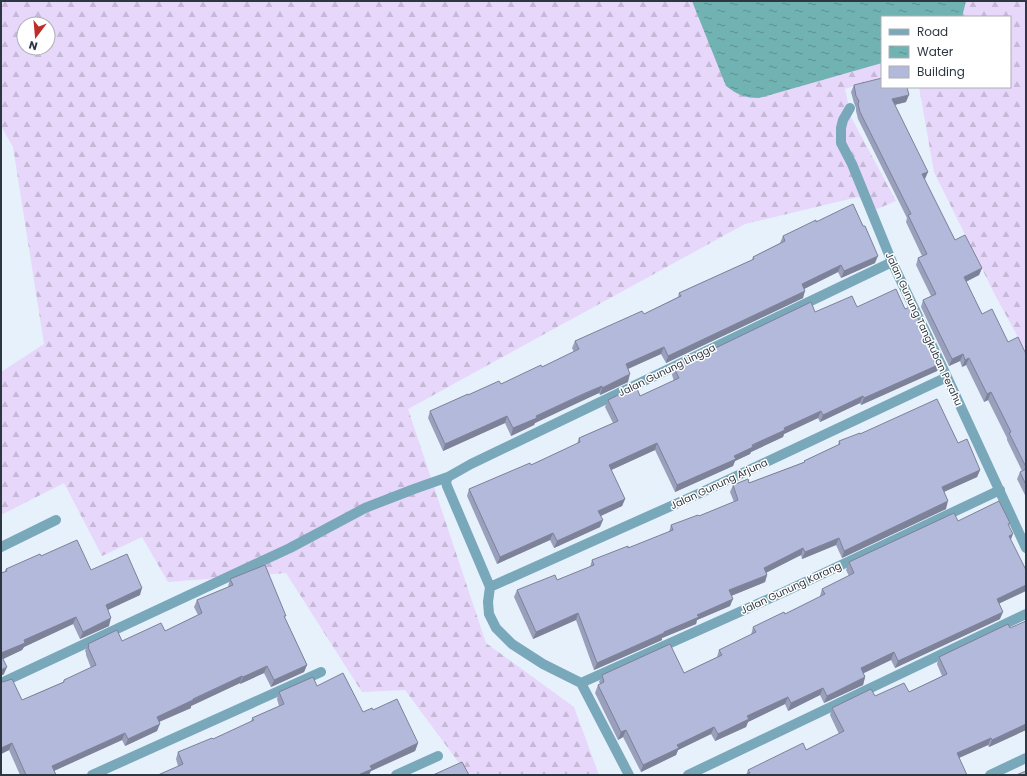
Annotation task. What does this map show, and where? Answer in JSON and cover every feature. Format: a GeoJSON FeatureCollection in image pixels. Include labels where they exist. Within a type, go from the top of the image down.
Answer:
{"type":"FeatureCollection","features":[{"type":"Feature","properties":{"kind":"street","name":"Jalan Gunung Tangkuban Perahu"},"geometry":{"type":"LineString","coordinates":[[850,108],[843,120],[841,128],[841,143],[852,164],[892,262],[1026,548]]}},
{"type":"Feature","properties":{"kind":"street","name":"Jalan Gunung Lingga"},"geometry":{"type":"LineString","coordinates":[[1,683],[290,548],[365,508],[414,489],[447,479],[478,461],[892,262]]}},
{"type":"Feature","properties":{"kind":"street","name":"Jalan Gunung Arjuna"},"geometry":{"type":"LineString","coordinates":[[490,587],[698,494],[947,377]]}},
{"type":"Feature","properties":{"kind":"street"},"geometry":{"type":"LineString","coordinates":[[447,479],[450,494],[490,587],[488,602],[489,614],[496,628],[512,644],[543,664],[581,683],[629,775]]}},
{"type":"Feature","properties":{"kind":"street","name":"Jalan Gunung Karang"},"geometry":{"type":"LineString","coordinates":[[581,683],[791,588],[1000,490]]}},
{"type":"Feature","properties":{"kind":"street"},"geometry":{"type":"LineString","coordinates":[[1,547],[56,520]]}},
{"type":"Feature","properties":{"kind":"street"},"geometry":{"type":"LineString","coordinates":[[688,775],[1026,614]]}},
{"type":"Feature","properties":{"kind":"street"},"geometry":{"type":"LineString","coordinates":[[92,775],[321,672]]}},
{"type":"Feature","properties":{"kind":"street"},"geometry":{"type":"LineString","coordinates":[[396,775],[438,756]]}},
{"type":"Feature","properties":{"kind":"street"},"geometry":{"type":"LineString","coordinates":[[990,775],[1026,758]]}},
{"type":"Feature","properties":{"kind":"green space"},"geometry":{"type":"Polygon","coordinates":[[[1,1],[1026,1],[1026,352],[995,295],[934,172],[919,88],[1011,88],[1011,16],[881,16],[881,77],[845,89],[851,117],[896,201],[877,209],[858,197],[745,224],[408,409],[486,643],[574,707],[599,775],[468,775],[405,690],[362,692],[286,573],[168,582],[142,537],[102,556],[64,483],[1,515],[1,372],[44,344],[13,147],[1,126],[1,1]]]}},
{"type":"Feature","properties":{"kind":"water"},"geometry":{"type":"Polygon","coordinates":[[[692,1],[966,1],[962,16],[881,16],[881,63],[759,98],[742,95],[734,92],[726,86],[692,1]]]}},
{"type":"Feature","properties":{"kind":"building"},"geometry":{"type":"Polygon","coordinates":[[[881,78],[881,88],[907,88],[909,95],[892,99],[928,172],[922,174],[955,240],[965,235],[982,268],[964,277],[982,314],[992,309],[1008,342],[1018,337],[1026,354],[1026,467],[1009,433],[1011,432],[991,392],[987,394],[969,358],[965,360],[963,354],[952,359],[923,300],[936,294],[918,258],[927,254],[908,215],[911,214],[860,112],[858,104],[859,101],[856,96],[854,85],[881,78]]]}},
{"type":"Feature","properties":{"kind":"building"},"geometry":{"type":"Polygon","coordinates":[[[853,204],[863,226],[865,226],[878,256],[844,271],[841,265],[802,284],[805,291],[668,356],[664,347],[626,364],[630,374],[602,388],[602,386],[536,416],[537,418],[513,428],[507,416],[445,444],[430,411],[499,381],[501,384],[541,365],[542,367],[579,349],[575,341],[642,311],[644,314],[681,296],[679,293],[754,259],[753,257],[785,241],[783,236],[853,204]]]}},
{"type":"Feature","properties":{"kind":"building"},"geometry":{"type":"Polygon","coordinates":[[[896,289],[905,309],[912,306],[940,364],[864,398],[863,396],[823,415],[821,411],[784,428],[785,430],[752,445],[753,447],[734,456],[736,459],[677,485],[657,443],[609,465],[625,499],[598,511],[603,520],[557,541],[553,533],[500,557],[469,489],[530,463],[531,465],[580,442],[579,438],[618,421],[608,400],[636,386],[640,396],[679,378],[674,368],[811,302],[815,312],[852,296],[857,307],[896,289]]]}},
{"type":"Feature","properties":{"kind":"building"},"geometry":{"type":"Polygon","coordinates":[[[937,399],[958,443],[967,439],[980,470],[942,487],[948,501],[844,551],[839,538],[805,552],[803,548],[764,568],[767,575],[729,590],[733,599],[697,615],[699,617],[597,663],[578,613],[536,632],[517,590],[555,575],[557,580],[594,565],[592,560],[628,546],[628,548],[673,530],[671,525],[698,515],[699,516],[738,500],[733,485],[748,479],[749,483],[805,462],[804,461],[840,444],[839,441],[860,434],[937,399]]]}},
{"type":"Feature","properties":{"kind":"building"},"geometry":{"type":"Polygon","coordinates":[[[1026,469],[1026,485],[1020,472],[1026,469]]]}},
{"type":"Feature","properties":{"kind":"building"},"geometry":{"type":"Polygon","coordinates":[[[999,501],[1010,523],[1008,524],[1013,534],[1009,536],[1026,570],[1026,585],[997,599],[1003,612],[898,661],[894,652],[861,668],[865,677],[827,696],[823,688],[791,703],[788,697],[747,716],[749,719],[718,734],[714,727],[677,745],[679,748],[643,765],[626,730],[621,732],[598,685],[604,682],[602,675],[670,644],[684,673],[722,655],[719,650],[756,632],[753,627],[784,612],[785,614],[825,594],[822,589],[854,573],[849,562],[954,513],[958,521],[999,501]]]}},
{"type":"Feature","properties":{"kind":"building"},"geometry":{"type":"Polygon","coordinates":[[[77,540],[91,570],[127,554],[142,588],[106,605],[111,618],[83,632],[76,617],[24,640],[25,643],[1,653],[1,573],[7,571],[6,569],[40,554],[41,556],[77,540]]]}},
{"type":"Feature","properties":{"kind":"building"},"geometry":{"type":"Polygon","coordinates":[[[265,565],[286,616],[284,616],[307,665],[274,680],[267,666],[243,677],[242,676],[157,717],[160,724],[128,739],[125,733],[52,766],[56,775],[26,775],[12,743],[1,748],[1,681],[3,682],[12,679],[22,700],[64,682],[64,680],[96,665],[88,644],[117,630],[122,641],[161,623],[165,631],[202,613],[197,600],[233,585],[230,579],[265,565]]]}},
{"type":"Feature","properties":{"kind":"building"},"geometry":{"type":"Polygon","coordinates":[[[1026,621],[1026,724],[992,740],[991,738],[957,753],[967,775],[746,775],[750,773],[748,770],[803,743],[806,750],[844,731],[832,708],[871,689],[875,696],[904,683],[909,692],[947,674],[939,657],[1008,624],[1010,628],[1026,621]]]}},
{"type":"Feature","properties":{"kind":"building"},"geometry":{"type":"Polygon","coordinates":[[[1,655],[7,667],[1,670],[1,655]]]}},
{"type":"Feature","properties":{"kind":"building"},"geometry":{"type":"Polygon","coordinates":[[[343,673],[363,712],[372,708],[373,710],[397,699],[418,743],[370,766],[372,769],[358,775],[158,775],[183,764],[178,752],[212,738],[213,739],[254,720],[252,718],[284,704],[279,692],[313,677],[317,686],[343,673]]]}},
{"type":"Feature","properties":{"kind":"building"},"geometry":{"type":"Polygon","coordinates":[[[462,762],[469,775],[433,775],[462,762]]]}},
{"type":"Feature","properties":{"kind":"building"},"geometry":{"type":"Polygon","coordinates":[[[1026,771],[1026,775],[1016,775],[1026,771]]]}}]}
